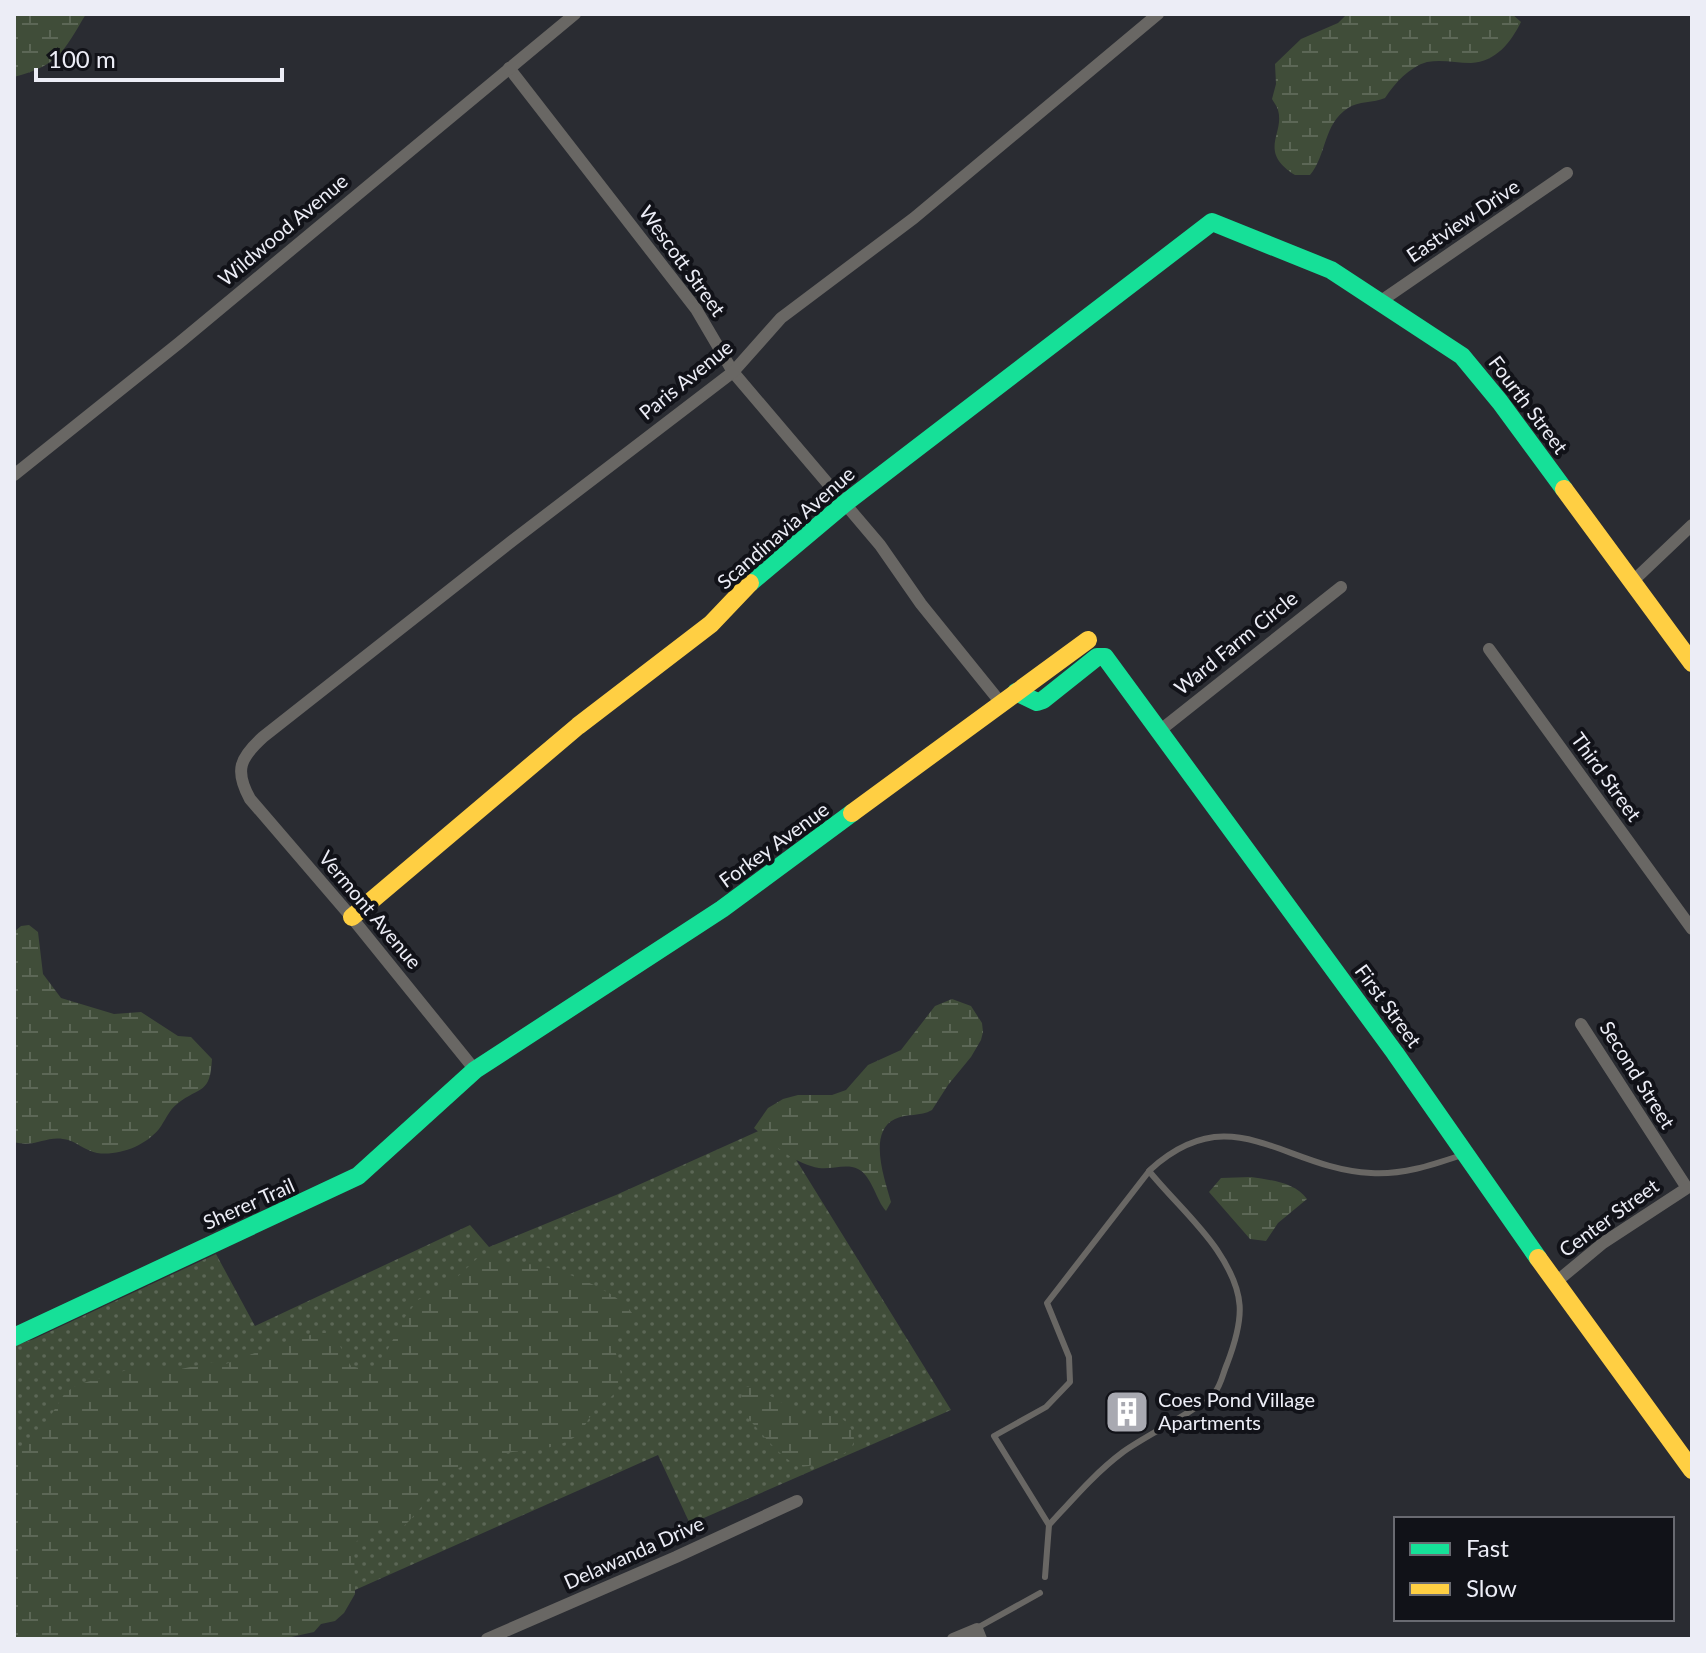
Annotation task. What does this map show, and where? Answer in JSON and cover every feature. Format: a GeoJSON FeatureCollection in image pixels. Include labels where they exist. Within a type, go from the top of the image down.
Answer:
{"type":"FeatureCollection","features":[{"type":"Feature","properties":{"kind":"street","name":"Wildwood Avenue"},"geometry":{"type":"LineString","coordinates":[[14,475],[179,343],[575,14]]}},
{"type":"Feature","properties":{"kind":"street","name":"Paris Avenue"},"geometry":{"type":"LineString","coordinates":[[241,772],[244,758],[263,737],[733,372],[781,318],[914,218],[1158,14]]}},
{"type":"Feature","properties":{"kind":"street","name":"Wescott Street"},"geometry":{"type":"LineString","coordinates":[[509,68],[696,309],[733,372],[880,545],[921,604],[1008,698]]}},
{"type":"Feature","properties":{"kind":"street","name":"Eastview Drive"},"geometry":{"type":"LineString","coordinates":[[1381,301],[1567,173]]}},
{"type":"Feature","properties":{"kind":"street","name":"Scandinavia Avenue"},"geometry":{"type":"LineString","coordinates":[[352,917],[578,726],[711,624],[753,580],[844,504],[1185,241],[1212,222],[1223,224]]}},
{"type":"Feature","properties":{"kind":"street","name":"Fourth Street"},"geometry":{"type":"LineString","coordinates":[[1223,224],[1331,270],[1462,356],[1484,381],[1692,663]]}},
{"type":"Feature","properties":{"kind":"street"},"geometry":{"type":"LineString","coordinates":[[1633,581],[1692,525]]}},
{"type":"Feature","properties":{"kind":"street","name":"Ward Farm Circle"},"geometry":{"type":"LineString","coordinates":[[1158,732],[1341,587]]}},
{"type":"Feature","properties":{"kind":"street","name":"Forkey Avenue"},"geometry":{"type":"LineString","coordinates":[[475,1070],[722,909],[809,848],[1088,640]]}},
{"type":"Feature","properties":{"kind":"street","name":"Third Street"},"geometry":{"type":"LineString","coordinates":[[1489,649],[1692,929]]}},
{"type":"Feature","properties":{"kind":"street","name":"First Street"},"geometry":{"type":"LineString","coordinates":[[1008,698],[1043,700],[1097,657],[1105,657],[1395,1053],[1692,1470]]}},
{"type":"Feature","properties":{"kind":"street","name":"Vermont Avenue"},"geometry":{"type":"LineString","coordinates":[[241,772],[241,781],[250,799],[352,917],[475,1070]]}},
{"type":"Feature","properties":{"kind":"street","name":"Second Street"},"geometry":{"type":"LineString","coordinates":[[1581,1024],[1687,1188]]}},
{"type":"Feature","properties":{"kind":"street","name":"Sherer Trail"},"geometry":{"type":"LineString","coordinates":[[14,1337],[345,1184],[366,1170],[475,1070]]}},
{"type":"Feature","properties":{"kind":"street","name":"Center Street"},"geometry":{"type":"LineString","coordinates":[[1556,1282],[1603,1243],[1687,1188]]}},
{"type":"Feature","properties":{"kind":"street","name":"Delawanda Drive"},"geometry":{"type":"LineString","coordinates":[[487,1639],[797,1501]]}},
{"type":"Feature","properties":{"kind":"street"},"geometry":{"type":"LineString","coordinates":[[953,1639],[979,1634]]}},
{"type":"Feature","properties":{"kind":"lane"},"geometry":{"type":"LineString","coordinates":[[1045,1577],[1049,1525],[994,1436],[1046,1407],[1070,1382],[1069,1357],[1047,1303],[1149,1171],[1175,1149],[1193,1141],[1219,1136],[1257,1141],[1331,1166],[1370,1173],[1421,1168],[1465,1153]]}},
{"type":"Feature","properties":{"kind":"lane"},"geometry":{"type":"LineString","coordinates":[[1049,1525],[1095,1475],[1124,1451],[1181,1417],[1218,1389],[1235,1343],[1241,1302],[1217,1250],[1149,1171]]}},
{"type":"Feature","properties":{"kind":"lane"},"geometry":{"type":"LineString","coordinates":[[979,1634],[1040,1593]]}},
{"type":"Feature","properties":{"kind":"green space"},"geometry":{"type":"Polygon","coordinates":[[[14,14],[86,14],[50,62],[14,77],[14,14]]]}},
{"type":"Feature","properties":{"kind":"green space"},"geometry":{"type":"Polygon","coordinates":[[[1347,14],[1512,14],[1521,22],[1507,43],[1488,59],[1471,63],[1427,62],[1403,76],[1385,98],[1348,108],[1334,122],[1310,175],[1295,175],[1277,158],[1275,150],[1279,119],[1272,99],[1276,84],[1275,64],[1301,39],[1338,23],[1347,14]]]}},
{"type":"Feature","properties":{"kind":"green space"},"geometry":{"type":"Polygon","coordinates":[[[29,925],[38,932],[43,974],[61,998],[114,1014],[141,1012],[178,1036],[191,1037],[212,1059],[209,1079],[203,1088],[174,1106],[159,1129],[139,1145],[105,1154],[63,1139],[28,1144],[14,1142],[14,932],[21,926],[29,925]]]}},
{"type":"Feature","properties":{"kind":"green space"},"geometry":{"type":"Polygon","coordinates":[[[952,999],[971,1006],[982,1023],[981,1040],[932,1110],[895,1119],[882,1134],[880,1157],[891,1202],[886,1211],[863,1172],[849,1167],[810,1166],[784,1152],[754,1128],[768,1108],[783,1099],[798,1095],[832,1095],[846,1090],[868,1065],[901,1050],[935,1006],[952,999]]]}},
{"type":"Feature","properties":{"kind":"green space"},"geometry":{"type":"Polygon","coordinates":[[[774,1124],[951,1410],[690,1524],[658,1455],[245,1639],[14,1639],[14,1346],[216,1254],[255,1326],[470,1225],[489,1247],[616,1195],[774,1124]]]}},
{"type":"Feature","properties":{"kind":"green space"},"geometry":{"type":"Polygon","coordinates":[[[1251,1177],[1289,1185],[1307,1199],[1278,1223],[1266,1241],[1250,1239],[1209,1192],[1221,1178],[1251,1177]]]}},
{"type":"Feature","properties":{"kind":"green space"},"geometry":{"type":"Polygon","coordinates":[[[482,1254],[509,1263],[537,1265],[575,1277],[602,1289],[632,1313],[631,1325],[614,1343],[621,1376],[618,1388],[596,1409],[576,1436],[553,1446],[495,1454],[469,1462],[442,1483],[404,1526],[384,1526],[371,1530],[354,1547],[355,1594],[344,1613],[335,1621],[321,1624],[314,1632],[282,1639],[14,1639],[14,1453],[44,1426],[65,1393],[77,1385],[130,1369],[181,1369],[213,1362],[221,1366],[294,1339],[322,1333],[336,1340],[351,1366],[367,1370],[381,1362],[405,1317],[418,1300],[453,1281],[482,1254]]]}},
{"type":"Feature","properties":{"kind":"green space"},"geometry":{"type":"Polygon","coordinates":[[[752,1386],[803,1419],[827,1414],[844,1420],[854,1436],[851,1448],[819,1464],[800,1466],[793,1463],[775,1448],[744,1412],[741,1397],[746,1387],[752,1386]]]}},
{"type":"Feature","properties":{"kind":"traffic: fast"},"geometry":{"type":"LineString","coordinates":[[750,583],[844,504],[1212,222],[1331,270],[1462,356],[1564,489]]}},
{"type":"Feature","properties":{"kind":"traffic: fast"},"geometry":{"type":"LineString","coordinates":[[1016,692],[1037,702],[1043,700],[1097,657],[1105,657],[1395,1053],[1538,1258]]}},
{"type":"Feature","properties":{"kind":"traffic: fast"},"geometry":{"type":"LineString","coordinates":[[14,1337],[358,1176],[475,1070],[722,909],[852,813]]}},
{"type":"Feature","properties":{"kind":"traffic: slow"},"geometry":{"type":"LineString","coordinates":[[1564,489],[1692,663]]}},
{"type":"Feature","properties":{"kind":"traffic: slow"},"geometry":{"type":"LineString","coordinates":[[352,917],[578,726],[711,624],[750,583]]}},
{"type":"Feature","properties":{"kind":"traffic: slow"},"geometry":{"type":"LineString","coordinates":[[852,813],[1088,640]]}},
{"type":"Feature","properties":{"kind":"traffic: slow"},"geometry":{"type":"LineString","coordinates":[[1538,1258],[1692,1470]]}},
{"type":"Feature","properties":{"kind":"place","name":"Coes Pond Village Apartments"},"geometry":{"type":"Point","coordinates":[1127,1412]}}]}
